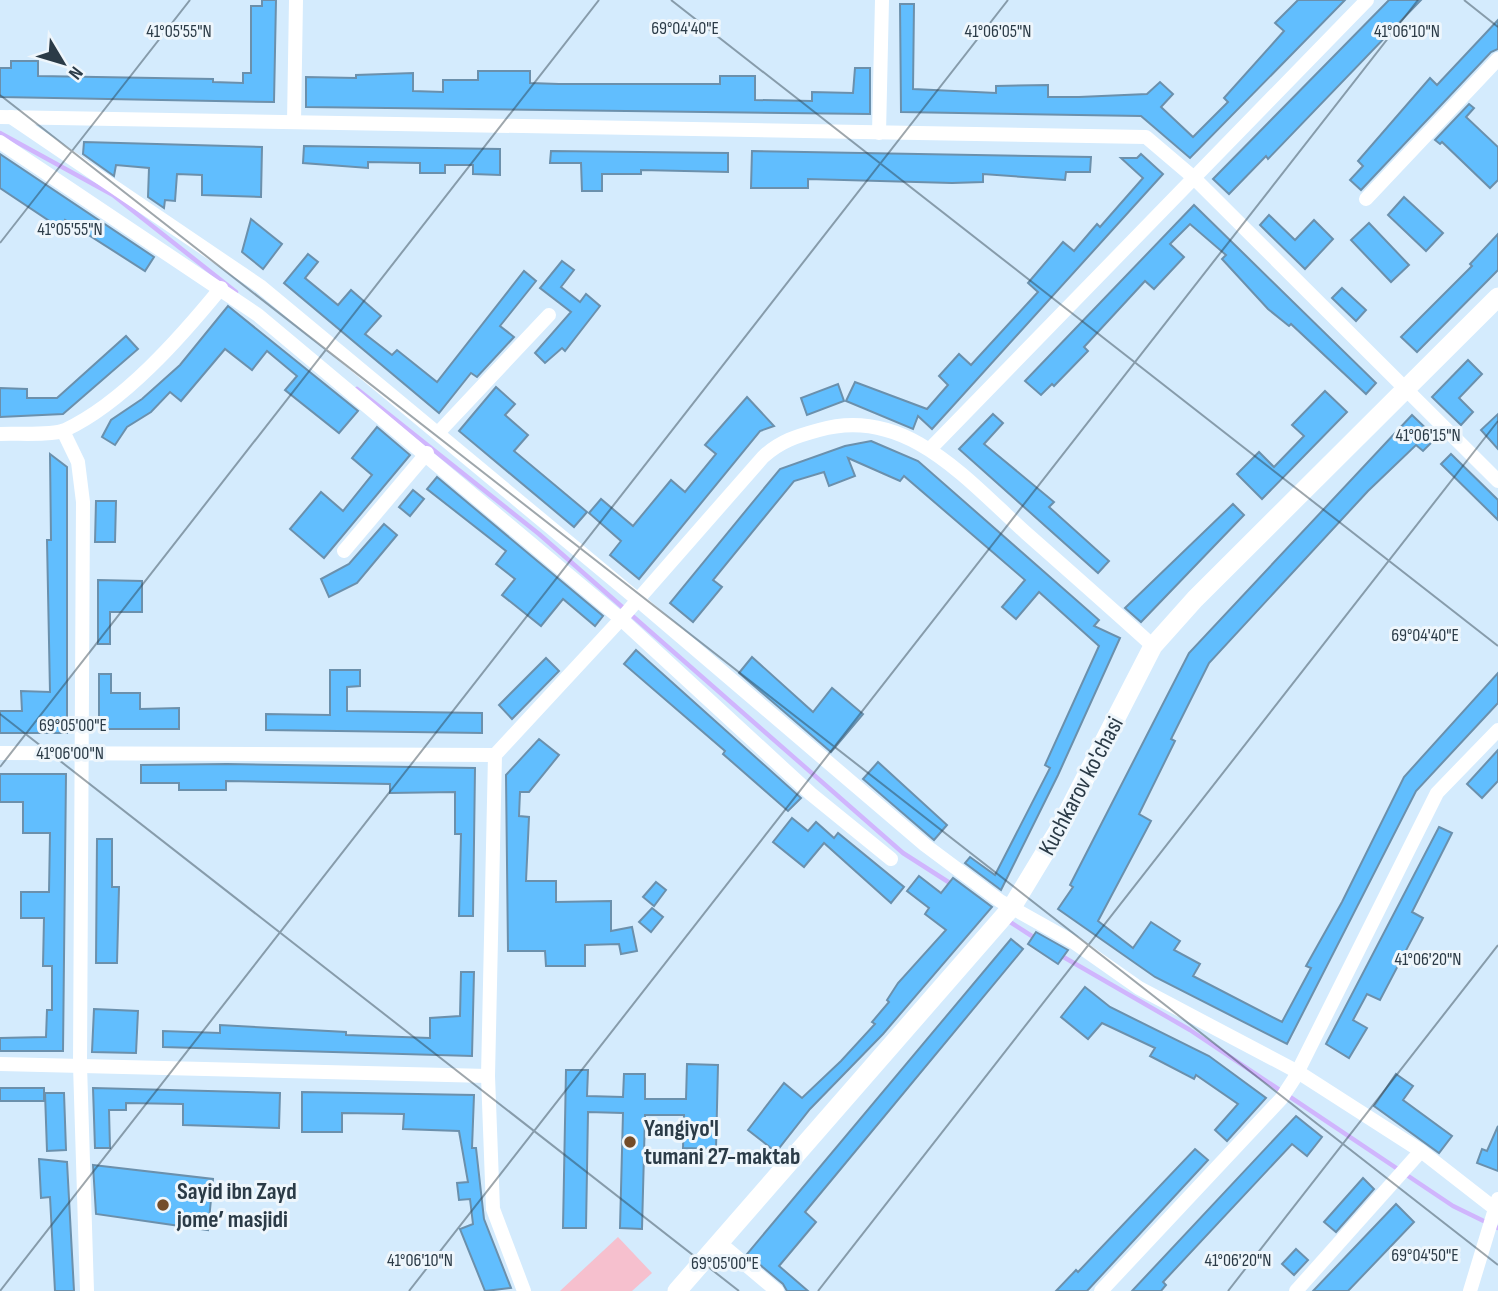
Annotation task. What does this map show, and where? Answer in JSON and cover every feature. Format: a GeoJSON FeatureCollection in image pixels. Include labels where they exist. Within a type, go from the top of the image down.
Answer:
{"type":"FeatureCollection","features":[{"type":"Feature","properties":{"kind":"main road","name":"Kuchkarov ko'chasi"},"geometry":{"type":"LineString","coordinates":[[677,1291],[1012,907],[1058,831],[1153,646],[1195,598],[1498,297]]}},
{"type":"Feature","properties":{"kind":"street"},"geometry":{"type":"LineString","coordinates":[[294,122],[296,0]]}},
{"type":"Feature","properties":{"kind":"street"},"geometry":{"type":"LineString","coordinates":[[879,133],[882,0]]}},
{"type":"Feature","properties":{"kind":"street"},"geometry":{"type":"LineString","coordinates":[[931,448],[1367,0]]}},
{"type":"Feature","properties":{"kind":"street"},"geometry":{"type":"LineString","coordinates":[[1366,200],[1498,58]]}},
{"type":"Feature","properties":{"kind":"street"},"geometry":{"type":"LineString","coordinates":[[5,117],[1146,137],[1193,177],[1408,388],[1498,481]]}},
{"type":"Feature","properties":{"kind":"street"},"geometry":{"type":"LineString","coordinates":[[5,117],[260,286],[925,845],[1012,907],[1075,943],[1139,988],[1296,1075],[1417,1157],[1497,1206],[1470,1291]]}},
{"type":"Feature","properties":{"kind":"street"},"geometry":{"type":"LineString","coordinates":[[0,142],[258,315],[622,618],[811,794],[891,859]]}},
{"type":"Feature","properties":{"kind":"street"},"geometry":{"type":"LineString","coordinates":[[0,434],[63,431],[117,396],[168,349],[221,288]]}},
{"type":"Feature","properties":{"kind":"street"},"geometry":{"type":"LineString","coordinates":[[438,433],[549,315]]}},
{"type":"Feature","properties":{"kind":"street"},"geometry":{"type":"LineString","coordinates":[[524,1291],[493,1209],[488,1076],[495,755],[622,618],[762,457],[788,439],[862,423],[880,426],[931,448],[1153,646]]}},
{"type":"Feature","properties":{"kind":"street"},"geometry":{"type":"LineString","coordinates":[[63,431],[78,461],[83,502],[84,752],[80,1065],[87,1291]]}},
{"type":"Feature","properties":{"kind":"street"},"geometry":{"type":"LineString","coordinates":[[344,551],[427,453]]}},
{"type":"Feature","properties":{"kind":"street"},"geometry":{"type":"LineString","coordinates":[[1101,1291],[1281,1099],[1296,1075],[1437,793],[1498,730]]}},
{"type":"Feature","properties":{"kind":"street"},"geometry":{"type":"LineString","coordinates":[[0,753],[495,755]]}},
{"type":"Feature","properties":{"kind":"street"},"geometry":{"type":"LineString","coordinates":[[0,1064],[488,1076]]}},
{"type":"Feature","properties":{"kind":"street"},"geometry":{"type":"LineString","coordinates":[[1296,1291],[1417,1157]]}},
{"type":"Feature","properties":{"kind":"street"},"geometry":{"type":"LineString","coordinates":[[720,1243],[776,1291]]}},
{"type":"Feature","properties":{"kind":"shaded area"},"geometry":{"type":"Polygon","coordinates":[[[618,1237],[652,1273],[632,1291],[560,1291],[618,1237]]]}},
{"type":"Feature","properties":{"kind":"building"},"geometry":{"type":"Polygon","coordinates":[[[262,0],[276,0],[274,102],[0,97],[0,68],[11,68],[11,61],[38,61],[38,76],[213,79],[213,82],[243,83],[243,73],[251,73],[251,6],[262,6],[262,0]]]}},
{"type":"Feature","properties":{"kind":"building"},"geometry":{"type":"Polygon","coordinates":[[[1298,0],[1345,0],[1190,158],[1141,116],[901,112],[900,4],[914,4],[913,89],[996,93],[996,86],[1048,85],[1048,97],[1079,97],[1147,94],[1160,82],[1173,94],[1161,107],[1193,137],[1228,102],[1224,98],[1284,31],[1275,23],[1298,0]]]}},
{"type":"Feature","properties":{"kind":"building"},"geometry":{"type":"Polygon","coordinates":[[[1389,0],[1421,0],[1268,159],[1266,156],[1229,194],[1213,179],[1389,0]]]}},
{"type":"Feature","properties":{"kind":"building"},"geometry":{"type":"Polygon","coordinates":[[[1498,20],[1498,49],[1491,52],[1361,190],[1350,180],[1363,166],[1358,161],[1430,78],[1437,85],[1498,20]]]}},
{"type":"Feature","properties":{"kind":"building"},"geometry":{"type":"Polygon","coordinates":[[[855,68],[870,68],[870,114],[306,107],[306,77],[356,78],[356,75],[413,73],[413,91],[443,92],[443,80],[478,80],[478,71],[530,71],[530,83],[559,84],[720,84],[720,76],[755,76],[755,100],[812,101],[812,92],[853,93],[855,68]]]}},
{"type":"Feature","properties":{"kind":"building"},"geometry":{"type":"Polygon","coordinates":[[[1469,104],[1474,108],[1466,117],[1498,147],[1498,180],[1490,188],[1442,142],[1440,144],[1435,140],[1469,104]]]}},
{"type":"Feature","properties":{"kind":"building"},"geometry":{"type":"Polygon","coordinates":[[[84,142],[262,147],[261,197],[202,195],[202,175],[177,174],[175,201],[165,200],[164,208],[148,197],[149,168],[116,165],[114,176],[83,154],[84,142]]]}},
{"type":"Feature","properties":{"kind":"building"},"geometry":{"type":"Polygon","coordinates":[[[304,146],[500,149],[500,175],[473,174],[473,165],[445,165],[445,173],[420,173],[420,163],[368,162],[368,168],[303,163],[304,146]]]}},
{"type":"Feature","properties":{"kind":"building"},"geometry":{"type":"Polygon","coordinates":[[[551,151],[728,153],[728,172],[641,170],[641,174],[602,174],[602,191],[582,191],[581,163],[550,163],[551,151]]]}},
{"type":"Feature","properties":{"kind":"building"},"geometry":{"type":"Polygon","coordinates":[[[752,151],[1091,157],[1090,172],[1066,172],[1065,180],[983,174],[983,182],[808,179],[808,188],[751,188],[752,151]]]}},
{"type":"Feature","properties":{"kind":"building"},"geometry":{"type":"Polygon","coordinates":[[[0,154],[154,257],[145,271],[65,220],[60,228],[0,188],[0,154]]]}},
{"type":"Feature","properties":{"kind":"building"},"geometry":{"type":"Polygon","coordinates":[[[1141,154],[1163,174],[932,429],[918,416],[913,429],[846,401],[855,382],[927,409],[948,385],[939,376],[959,354],[971,365],[1038,292],[1028,283],[1063,242],[1074,251],[1097,224],[1100,227],[1143,178],[1121,158],[1137,158],[1141,154]]]}},
{"type":"Feature","properties":{"kind":"building"},"geometry":{"type":"Polygon","coordinates":[[[1404,197],[1443,233],[1426,251],[1388,215],[1404,197]]]}},
{"type":"Feature","properties":{"kind":"building"},"geometry":{"type":"Polygon","coordinates":[[[1194,205],[1376,383],[1366,394],[1291,324],[1289,326],[1268,309],[1222,259],[1226,255],[1190,224],[1170,244],[1184,257],[1154,289],[1145,281],[1084,347],[1088,351],[1054,386],[1052,384],[1041,395],[1025,381],[1194,205]]]}},
{"type":"Feature","properties":{"kind":"building"},"geometry":{"type":"Polygon","coordinates":[[[1269,215],[1295,240],[1314,220],[1333,239],[1305,269],[1260,225],[1269,215]]]}},
{"type":"Feature","properties":{"kind":"building"},"geometry":{"type":"Polygon","coordinates":[[[251,219],[282,244],[263,269],[242,252],[251,219]]]}},
{"type":"Feature","properties":{"kind":"building"},"geometry":{"type":"Polygon","coordinates":[[[1369,223],[1409,265],[1391,282],[1351,240],[1369,223]]]}},
{"type":"Feature","properties":{"kind":"building"},"geometry":{"type":"Polygon","coordinates":[[[1498,234],[1498,270],[1417,352],[1401,337],[1472,266],[1470,264],[1498,234]]]}},
{"type":"Feature","properties":{"kind":"building"},"geometry":{"type":"Polygon","coordinates":[[[308,254],[318,262],[305,278],[338,305],[351,290],[381,316],[365,334],[392,355],[397,350],[437,382],[524,271],[536,281],[500,326],[514,337],[477,377],[471,373],[439,413],[284,283],[308,254]]]}},
{"type":"Feature","properties":{"kind":"building"},"geometry":{"type":"Polygon","coordinates":[[[562,261],[574,270],[561,287],[580,302],[586,294],[600,306],[565,351],[562,348],[545,363],[535,353],[571,312],[540,288],[562,261]]]}},
{"type":"Feature","properties":{"kind":"building"},"geometry":{"type":"Polygon","coordinates":[[[1342,288],[1366,310],[1356,321],[1332,298],[1342,288]]]}},
{"type":"Feature","properties":{"kind":"building"},"geometry":{"type":"Polygon","coordinates":[[[228,306],[358,411],[339,433],[285,390],[297,376],[267,351],[252,370],[225,349],[181,401],[170,392],[151,412],[127,427],[115,445],[102,437],[111,420],[142,399],[180,365],[228,306]]]}},
{"type":"Feature","properties":{"kind":"building"},"geometry":{"type":"Polygon","coordinates":[[[126,336],[138,349],[63,414],[0,417],[0,388],[27,389],[27,398],[57,398],[126,336]]]}},
{"type":"Feature","properties":{"kind":"building"},"geometry":{"type":"Polygon","coordinates":[[[1468,360],[1482,374],[1459,398],[1473,412],[1461,425],[1432,397],[1468,360]]]}},
{"type":"Feature","properties":{"kind":"building"},"geometry":{"type":"Polygon","coordinates":[[[838,384],[844,401],[807,415],[801,398],[838,384]]]}},
{"type":"Feature","properties":{"kind":"building"},"geometry":{"type":"Polygon","coordinates":[[[496,387],[515,404],[505,415],[528,435],[514,451],[587,512],[574,527],[459,431],[496,387]]]}},
{"type":"Feature","properties":{"kind":"building"},"geometry":{"type":"Polygon","coordinates":[[[1325,391],[1347,412],[1262,499],[1237,474],[1259,452],[1274,467],[1304,436],[1292,425],[1325,391]]]}},
{"type":"Feature","properties":{"kind":"building"},"geometry":{"type":"Polygon","coordinates":[[[747,397],[774,426],[760,431],[639,579],[610,555],[621,541],[589,513],[601,499],[633,526],[671,480],[685,492],[716,454],[705,445],[747,397]]]}},
{"type":"Feature","properties":{"kind":"building"},"geometry":{"type":"Polygon","coordinates":[[[993,414],[1003,423],[984,444],[1054,502],[1049,507],[1109,561],[1098,573],[959,449],[993,414]]]}},
{"type":"Feature","properties":{"kind":"building"},"geometry":{"type":"Polygon","coordinates":[[[1498,414],[1498,449],[1481,430],[1498,414]]]}},
{"type":"Feature","properties":{"kind":"building"},"geometry":{"type":"Polygon","coordinates":[[[1412,415],[1436,438],[1423,451],[1416,445],[1368,491],[1209,663],[1171,739],[1175,741],[1139,814],[1151,821],[1098,921],[1133,948],[1151,922],[1180,941],[1174,950],[1200,964],[1193,976],[1282,1022],[1311,968],[1306,966],[1342,902],[1404,777],[1498,673],[1498,703],[1416,791],[1287,1044],[1155,977],[1058,909],[1073,887],[1070,885],[1189,653],[1412,415]]]}},
{"type":"Feature","properties":{"kind":"building"},"geometry":{"type":"Polygon","coordinates":[[[377,427],[410,455],[324,558],[290,529],[321,492],[343,511],[372,475],[352,458],[377,427]]]}},
{"type":"Feature","properties":{"kind":"building"},"geometry":{"type":"Polygon","coordinates":[[[871,441],[918,461],[1099,620],[1094,626],[1120,638],[1058,775],[1001,890],[965,863],[970,857],[995,875],[1050,768],[1045,765],[1099,646],[1039,592],[1016,619],[1002,607],[1025,580],[904,476],[900,481],[848,458],[855,476],[829,486],[824,472],[794,481],[713,580],[722,587],[693,622],[670,603],[780,469],[845,446],[871,441]]]}},
{"type":"Feature","properties":{"kind":"building"},"geometry":{"type":"Polygon","coordinates":[[[50,454],[67,467],[67,733],[0,733],[0,711],[22,711],[21,691],[50,692],[47,540],[51,540],[50,454]]]}},
{"type":"Feature","properties":{"kind":"building"},"geometry":{"type":"Polygon","coordinates":[[[1451,454],[1498,500],[1498,520],[1441,464],[1451,454]]]}},
{"type":"Feature","properties":{"kind":"building"},"geometry":{"type":"Polygon","coordinates":[[[437,477],[603,616],[595,626],[563,599],[541,626],[502,595],[515,579],[496,564],[506,551],[427,489],[437,477]]]}},
{"type":"Feature","properties":{"kind":"building"},"geometry":{"type":"Polygon","coordinates":[[[413,490],[424,499],[410,516],[399,507],[413,490]]]}},
{"type":"Feature","properties":{"kind":"building"},"geometry":{"type":"Polygon","coordinates":[[[96,501],[116,501],[115,542],[95,542],[96,501]]]}},
{"type":"Feature","properties":{"kind":"building"},"geometry":{"type":"Polygon","coordinates":[[[1233,504],[1244,515],[1141,622],[1125,608],[1233,504]]]}},
{"type":"Feature","properties":{"kind":"building"},"geometry":{"type":"Polygon","coordinates":[[[384,524],[397,535],[357,583],[329,597],[321,579],[349,564],[384,524]]]}},
{"type":"Feature","properties":{"kind":"building"},"geometry":{"type":"Polygon","coordinates":[[[98,580],[142,581],[142,612],[110,612],[110,644],[98,644],[98,580]]]}},
{"type":"Feature","properties":{"kind":"building"},"geometry":{"type":"Polygon","coordinates":[[[636,650],[801,798],[788,811],[723,754],[725,751],[624,664],[636,650]]]}},
{"type":"Feature","properties":{"kind":"building"},"geometry":{"type":"Polygon","coordinates":[[[752,657],[813,712],[832,688],[863,714],[831,752],[739,673],[752,657]]]}},
{"type":"Feature","properties":{"kind":"building"},"geometry":{"type":"Polygon","coordinates":[[[546,658],[559,671],[512,719],[499,705],[546,658]]]}},
{"type":"Feature","properties":{"kind":"building"},"geometry":{"type":"Polygon","coordinates":[[[330,670],[360,670],[360,686],[347,687],[347,711],[482,713],[482,733],[266,730],[266,714],[330,715],[330,670]]]}},
{"type":"Feature","properties":{"kind":"building"},"geometry":{"type":"Polygon","coordinates":[[[99,674],[111,674],[111,693],[140,693],[140,709],[179,708],[179,729],[99,729],[99,674]]]}},
{"type":"Feature","properties":{"kind":"building"},"geometry":{"type":"Polygon","coordinates":[[[539,739],[559,755],[529,792],[520,792],[519,816],[529,817],[526,881],[556,881],[556,902],[611,901],[611,931],[632,927],[637,951],[621,954],[619,944],[585,945],[585,966],[546,966],[545,951],[508,951],[506,775],[539,739]]]}},
{"type":"Feature","properties":{"kind":"building"},"geometry":{"type":"Polygon","coordinates":[[[1498,750],[1498,781],[1482,798],[1467,784],[1498,750]]]}},
{"type":"Feature","properties":{"kind":"building"},"geometry":{"type":"Polygon","coordinates":[[[878,762],[947,825],[934,840],[863,779],[878,762]]]}},
{"type":"Feature","properties":{"kind":"building"},"geometry":{"type":"Polygon","coordinates":[[[141,765],[475,768],[473,916],[459,916],[461,834],[455,834],[455,792],[390,793],[390,784],[226,781],[226,790],[179,790],[179,783],[141,783],[141,765]]]}},
{"type":"Feature","properties":{"kind":"building"},"geometry":{"type":"Polygon","coordinates":[[[0,774],[66,774],[63,1051],[0,1051],[0,1038],[46,1037],[47,1010],[52,1010],[52,966],[43,966],[44,918],[21,918],[21,892],[49,892],[50,833],[23,833],[23,802],[0,802],[0,774]]]}},
{"type":"Feature","properties":{"kind":"building"},"geometry":{"type":"Polygon","coordinates":[[[792,818],[808,831],[816,822],[834,838],[838,833],[904,887],[891,903],[824,843],[804,867],[773,842],[792,818]]]}},
{"type":"Feature","properties":{"kind":"building"},"geometry":{"type":"Polygon","coordinates":[[[1439,827],[1452,833],[1412,912],[1423,918],[1380,1000],[1367,994],[1353,1020],[1367,1028],[1349,1058],[1326,1044],[1439,827]]]}},
{"type":"Feature","properties":{"kind":"building"},"geometry":{"type":"Polygon","coordinates":[[[97,839],[112,839],[112,887],[119,887],[117,963],[96,963],[97,839]]]}},
{"type":"Feature","properties":{"kind":"building"},"geometry":{"type":"Polygon","coordinates":[[[919,876],[941,893],[953,878],[992,907],[883,1034],[810,1109],[776,1152],[748,1130],[784,1083],[802,1098],[841,1061],[875,1024],[872,1022],[889,1002],[887,1000],[898,983],[946,930],[925,914],[929,908],[907,891],[919,876]]]}},
{"type":"Feature","properties":{"kind":"building"},"geometry":{"type":"Polygon","coordinates":[[[656,882],[666,890],[654,906],[643,897],[656,882]]]}},
{"type":"Feature","properties":{"kind":"building"},"geometry":{"type":"Polygon","coordinates":[[[652,908],[663,917],[651,932],[639,922],[652,908]]]}},
{"type":"Feature","properties":{"kind":"building"},"geometry":{"type":"Polygon","coordinates":[[[1036,932],[1068,950],[1058,964],[1028,944],[1036,932]]]}},
{"type":"Feature","properties":{"kind":"building"},"geometry":{"type":"Polygon","coordinates":[[[1011,939],[1023,949],[805,1212],[816,1222],[779,1266],[808,1291],[787,1291],[783,1284],[747,1254],[1011,939]]]}},
{"type":"Feature","properties":{"kind":"building"},"geometry":{"type":"Polygon","coordinates":[[[461,972],[474,972],[472,1056],[163,1047],[163,1031],[220,1033],[220,1025],[346,1032],[346,1035],[430,1038],[430,1018],[460,1016],[461,972]]]}},
{"type":"Feature","properties":{"kind":"building"},"geometry":{"type":"Polygon","coordinates":[[[1085,987],[1110,1007],[1209,1056],[1266,1098],[1227,1141],[1215,1130],[1238,1104],[1196,1075],[1194,1079],[1150,1056],[1155,1048],[1102,1023],[1088,1039],[1061,1017],[1085,987]]]}},
{"type":"Feature","properties":{"kind":"building"},"geometry":{"type":"Polygon","coordinates":[[[94,1009],[138,1011],[136,1053],[92,1052],[94,1009]]]}},
{"type":"Feature","properties":{"kind":"building"},"geometry":{"type":"Polygon","coordinates":[[[687,1064],[718,1065],[716,1149],[683,1148],[684,1115],[645,1115],[642,1229],[620,1228],[623,1113],[588,1112],[586,1228],[563,1228],[566,1070],[588,1070],[587,1096],[623,1097],[624,1074],[645,1074],[645,1099],[686,1099],[687,1064]]]}},
{"type":"Feature","properties":{"kind":"building"},"geometry":{"type":"Polygon","coordinates":[[[1396,1074],[1413,1086],[1403,1100],[1452,1136],[1439,1153],[1374,1106],[1396,1074]]]}},
{"type":"Feature","properties":{"kind":"building"},"geometry":{"type":"Polygon","coordinates":[[[0,1088],[44,1088],[44,1101],[0,1101],[0,1088]]]}},
{"type":"Feature","properties":{"kind":"building"},"geometry":{"type":"Polygon","coordinates":[[[93,1088],[280,1093],[279,1128],[183,1125],[183,1104],[126,1103],[126,1110],[109,1110],[110,1148],[95,1148],[93,1088]]]}},
{"type":"Feature","properties":{"kind":"building"},"geometry":{"type":"Polygon","coordinates":[[[302,1092],[474,1095],[472,1148],[476,1148],[484,1219],[511,1288],[485,1291],[460,1229],[473,1224],[470,1199],[459,1200],[457,1183],[468,1182],[459,1131],[403,1129],[404,1114],[342,1113],[342,1132],[302,1132],[302,1092]]]}},
{"type":"Feature","properties":{"kind":"building"},"geometry":{"type":"Polygon","coordinates":[[[45,1093],[64,1093],[66,1150],[47,1151],[45,1093]]]}},
{"type":"Feature","properties":{"kind":"building"},"geometry":{"type":"Polygon","coordinates":[[[1296,1116],[1322,1137],[1307,1156],[1292,1144],[1163,1282],[1166,1285],[1161,1291],[1132,1291],[1296,1116]]]}},
{"type":"Feature","properties":{"kind":"building"},"geometry":{"type":"Polygon","coordinates":[[[1498,1126],[1498,1171],[1477,1163],[1482,1149],[1487,1151],[1498,1126]]]}},
{"type":"Feature","properties":{"kind":"building"},"geometry":{"type":"Polygon","coordinates":[[[1195,1149],[1208,1160],[1087,1291],[1056,1291],[1076,1270],[1078,1272],[1195,1149]]]}},
{"type":"Feature","properties":{"kind":"building"},"geometry":{"type":"Polygon","coordinates":[[[39,1159],[67,1162],[74,1291],[55,1291],[50,1197],[41,1198],[39,1159]]]}},
{"type":"Feature","properties":{"kind":"building"},"geometry":{"type":"Polygon","coordinates":[[[93,1165],[213,1179],[208,1230],[96,1214],[93,1165]]]}},
{"type":"Feature","properties":{"kind":"building"},"geometry":{"type":"Polygon","coordinates":[[[1363,1178],[1374,1189],[1336,1232],[1324,1222],[1363,1178]]]}},
{"type":"Feature","properties":{"kind":"building"},"geometry":{"type":"Polygon","coordinates":[[[1396,1204],[1414,1222],[1348,1291],[1313,1291],[1396,1204]]]}},
{"type":"Feature","properties":{"kind":"building"},"geometry":{"type":"Polygon","coordinates":[[[1296,1249],[1308,1260],[1294,1275],[1282,1264],[1296,1249]]]}},
{"type":"Feature","properties":{"kind":"waterway"},"geometry":{"type":"LineString","coordinates":[[0,133],[113,195],[236,292]]}},
{"type":"Feature","properties":{"kind":"waterway"},"geometry":{"type":"LineString","coordinates":[[357,389],[539,534],[903,853],[953,885]]}},
{"type":"Feature","properties":{"kind":"waterway"},"geometry":{"type":"LineString","coordinates":[[1007,920],[1038,940]]}},
{"type":"Feature","properties":{"kind":"waterway"},"geometry":{"type":"LineString","coordinates":[[1060,955],[1190,1030],[1453,1206],[1498,1228]]}},
{"type":"Feature","properties":{"kind":"place","name":"Yangiyo'l tumani 27-maktab"},"geometry":{"type":"Point","coordinates":[630,1142]}},
{"type":"Feature","properties":{"kind":"place","name":"Sayid ibn Zayd jome’ masjidi"},"geometry":{"type":"Point","coordinates":[163,1205]}}]}
